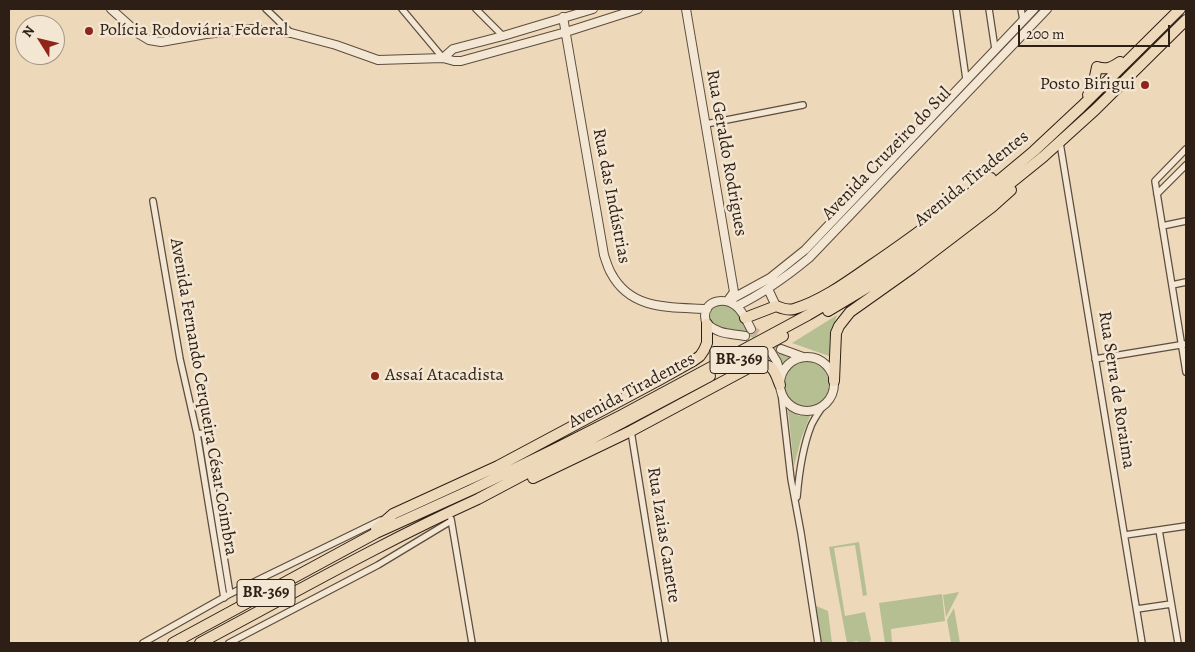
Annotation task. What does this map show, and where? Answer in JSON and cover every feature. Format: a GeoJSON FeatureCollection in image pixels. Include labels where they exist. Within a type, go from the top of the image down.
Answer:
{"type":"FeatureCollection","features":[{"type":"Feature","properties":{"kind":"highway","name":"Avenida Tiradentes"},"geometry":{"type":"LineString","coordinates":[[172,643],[376,533],[555,449],[748,348],[857,286],[926,237],[1034,151],[1180,9]]}},
{"type":"Feature","properties":{"kind":"highway","name":"Avenida Tiradentes"},"geometry":{"type":"LineString","coordinates":[[200,643],[372,551],[450,516],[478,499],[841,304],[896,268],[1043,157],[1186,20]]}},
{"type":"Feature","properties":{"kind":"highway"},"geometry":{"type":"LineString","coordinates":[[1081,107],[1093,86],[1097,67],[1111,68],[1147,42]]}},
{"type":"Feature","properties":{"kind":"highway"},"geometry":{"type":"LineString","coordinates":[[745,318],[776,306],[792,310],[820,298],[893,251],[993,176],[1034,151]]}},
{"type":"Feature","properties":{"kind":"highway"},"geometry":{"type":"LineString","coordinates":[[834,381],[836,334],[839,326],[850,312],[992,207],[1026,176],[1043,157]]}},
{"type":"Feature","properties":{"kind":"highway"},"geometry":{"type":"LineString","coordinates":[[360,543],[393,514],[498,466],[693,361],[700,356],[707,343],[707,324]]}},
{"type":"Feature","properties":{"kind":"highway"},"geometry":{"type":"LineString","coordinates":[[478,499],[514,487],[631,431],[754,366],[764,364],[771,368],[775,371],[780,384]]}},
{"type":"Feature","properties":{"kind":"highway"},"geometry":{"type":"LineString","coordinates":[[498,466],[555,449]]}},
{"type":"Feature","properties":{"kind":"highway"},"geometry":{"type":"LineString","coordinates":[[208,643],[238,623]]}},
{"type":"Feature","properties":{"kind":"street"},"geometry":{"type":"LineString","coordinates":[[111,9],[139,34],[149,40],[161,42],[251,29],[291,33],[336,45],[378,60],[443,58],[454,61],[460,61],[566,32],[638,9]]}},
{"type":"Feature","properties":{"kind":"street"},"geometry":{"type":"LineString","coordinates":[[266,9],[291,33]]}},
{"type":"Feature","properties":{"kind":"street"},"geometry":{"type":"LineString","coordinates":[[402,9],[443,58]]}},
{"type":"Feature","properties":{"kind":"street"},"geometry":{"type":"LineString","coordinates":[[476,9],[503,36]]}},
{"type":"Feature","properties":{"kind":"street"},"geometry":{"type":"LineString","coordinates":[[481,14],[486,9]]}},
{"type":"Feature","properties":{"kind":"street"},"geometry":{"type":"LineString","coordinates":[[443,58],[453,49],[593,9]]}},
{"type":"Feature","properties":{"kind":"street","name":"Rua Geraldo Rodrigues"},"geometry":{"type":"LineString","coordinates":[[686,9],[734,292],[728,301]]}},
{"type":"Feature","properties":{"kind":"street"},"geometry":{"type":"LineString","coordinates":[[956,9],[966,79]]}},
{"type":"Feature","properties":{"kind":"street"},"geometry":{"type":"LineString","coordinates":[[989,9],[995,49]]}},
{"type":"Feature","properties":{"kind":"street"},"geometry":{"type":"LineString","coordinates":[[1021,9],[1023,20]]}},
{"type":"Feature","properties":{"kind":"street","name":"Avenida Cruzeiro do Sul"},"geometry":{"type":"LineString","coordinates":[[708,309],[718,301],[728,301],[770,278],[810,245],[1034,9]]}},
{"type":"Feature","properties":{"kind":"street","name":"Avenida Cruzeiro do Sul"},"geometry":{"type":"LineString","coordinates":[[737,306],[768,290],[813,254],[1047,9]]}},
{"type":"Feature","properties":{"kind":"street","name":"Rua das Indústrias"},"geometry":{"type":"LineString","coordinates":[[563,17],[604,255],[610,273],[625,291],[634,298],[646,303],[666,307],[708,309]]}},
{"type":"Feature","properties":{"kind":"street"},"geometry":{"type":"LineString","coordinates":[[706,124],[803,106]]}},
{"type":"Feature","properties":{"kind":"street","name":"Rua Serra de Roraima"},"geometry":{"type":"LineString","coordinates":[[1060,142],[1142,643]]}},
{"type":"Feature","properties":{"kind":"street"},"geometry":{"type":"LineString","coordinates":[[1186,149],[1155,181],[1184,344],[1186,372]]}},
{"type":"Feature","properties":{"kind":"street"},"geometry":{"type":"LineString","coordinates":[[1157,194],[1186,165]]}},
{"type":"Feature","properties":{"kind":"street","name":"Avenida Fernando Cerqueira César Coimbra"},"geometry":{"type":"LineString","coordinates":[[153,201],[180,358],[197,434],[224,598]]}},
{"type":"Feature","properties":{"kind":"street"},"geometry":{"type":"LineString","coordinates":[[1162,226],[1186,221]]}},
{"type":"Feature","properties":{"kind":"street"},"geometry":{"type":"LineString","coordinates":[[810,245],[813,254]]}},
{"type":"Feature","properties":{"kind":"street"},"geometry":{"type":"LineString","coordinates":[[1172,285],[1186,282]]}},
{"type":"Feature","properties":{"kind":"street"},"geometry":{"type":"LineString","coordinates":[[768,290],[776,306]]}},
{"type":"Feature","properties":{"kind":"street"},"geometry":{"type":"LineString","coordinates":[[728,301],[737,306],[751,329]]}},
{"type":"Feature","properties":{"kind":"street"},"geometry":{"type":"LineString","coordinates":[[708,309],[705,315],[707,324],[714,330],[745,336]]}},
{"type":"Feature","properties":{"kind":"street"},"geometry":{"type":"LineString","coordinates":[[1095,359],[1184,344]]}},
{"type":"Feature","properties":{"kind":"street"},"geometry":{"type":"LineString","coordinates":[[781,349],[805,357],[815,358],[831,371],[834,381],[832,395],[812,425],[804,448],[796,506]]}},
{"type":"Feature","properties":{"kind":"street"},"geometry":{"type":"LineString","coordinates":[[771,352],[777,362],[791,479],[818,643]]}},
{"type":"Feature","properties":{"kind":"street"},"geometry":{"type":"LineString","coordinates":[[805,357],[795,360],[786,367],[780,384],[783,397],[789,405],[798,410],[814,410],[823,406]]}},
{"type":"Feature","properties":{"kind":"street","name":"Rua Izaias Canette"},"geometry":{"type":"LineString","coordinates":[[631,431],[665,643]]}},
{"type":"Feature","properties":{"kind":"street"},"geometry":{"type":"LineString","coordinates":[[197,434],[204,433],[230,594]]}},
{"type":"Feature","properties":{"kind":"street"},"geometry":{"type":"LineString","coordinates":[[143,643],[230,594],[393,514]]}},
{"type":"Feature","properties":{"kind":"street"},"geometry":{"type":"LineString","coordinates":[[229,643],[378,565],[450,516],[472,643]]}},
{"type":"Feature","properties":{"kind":"street"},"geometry":{"type":"LineString","coordinates":[[1125,535],[1186,526]]}},
{"type":"Feature","properties":{"kind":"street"},"geometry":{"type":"LineString","coordinates":[[1159,530],[1178,643]]}},
{"type":"Feature","properties":{"kind":"street"},"geometry":{"type":"LineString","coordinates":[[1137,609],[1171,604]]}},
{"type":"Feature","properties":{"kind":"green space"},"geometry":{"type":"Polygon","coordinates":[[[722,304],[729,306],[737,312],[749,332],[791,357],[781,365],[773,351],[754,338],[742,332],[715,327],[709,317],[713,308],[722,304]]]}},
{"type":"Feature","properties":{"kind":"green space"},"geometry":{"type":"Polygon","coordinates":[[[837,315],[830,335],[829,356],[792,343],[837,315]]]}},
{"type":"Feature","properties":{"kind":"green space"},"geometry":{"type":"Polygon","coordinates":[[[802,361],[810,361],[819,365],[825,371],[829,384],[825,397],[819,403],[810,407],[802,407],[793,403],[787,397],[783,388],[783,380],[787,371],[793,365],[802,361]]]}},
{"type":"Feature","properties":{"kind":"green space"},"geometry":{"type":"Polygon","coordinates":[[[788,410],[799,416],[810,416],[801,439],[794,466],[788,410]]]}},
{"type":"Feature","properties":{"kind":"green space"},"geometry":{"type":"Polygon","coordinates":[[[859,542],[867,595],[863,596],[855,545],[834,548],[845,616],[865,612],[871,640],[869,643],[857,641],[847,643],[829,547],[859,542]]]}},
{"type":"Feature","properties":{"kind":"green space"},"geometry":{"type":"Polygon","coordinates":[[[959,592],[946,617],[943,595],[959,592]]]}},
{"type":"Feature","properties":{"kind":"green space"},"geometry":{"type":"Polygon","coordinates":[[[942,594],[945,621],[891,629],[892,643],[885,643],[879,603],[942,594]]]}},
{"type":"Feature","properties":{"kind":"green space"},"geometry":{"type":"Polygon","coordinates":[[[814,605],[828,611],[832,643],[820,643],[814,605]]]}},
{"type":"Feature","properties":{"kind":"green space"},"geometry":{"type":"Polygon","coordinates":[[[954,608],[960,643],[951,643],[947,620],[954,608]]]}},
{"type":"Feature","properties":{"kind":"tunnel"},"geometry":{"type":"LineString","coordinates":[[751,329],[781,349]]}},
{"type":"Feature","properties":{"kind":"place","name":"Polícia Rodoviária Federal"},"geometry":{"type":"Point","coordinates":[89,31]}},
{"type":"Feature","properties":{"kind":"place","name":"Posto Birigui"},"geometry":{"type":"Point","coordinates":[1145,85]}},
{"type":"Feature","properties":{"kind":"place","name":"Assaí Atacadista"},"geometry":{"type":"Point","coordinates":[375,376]}}]}
